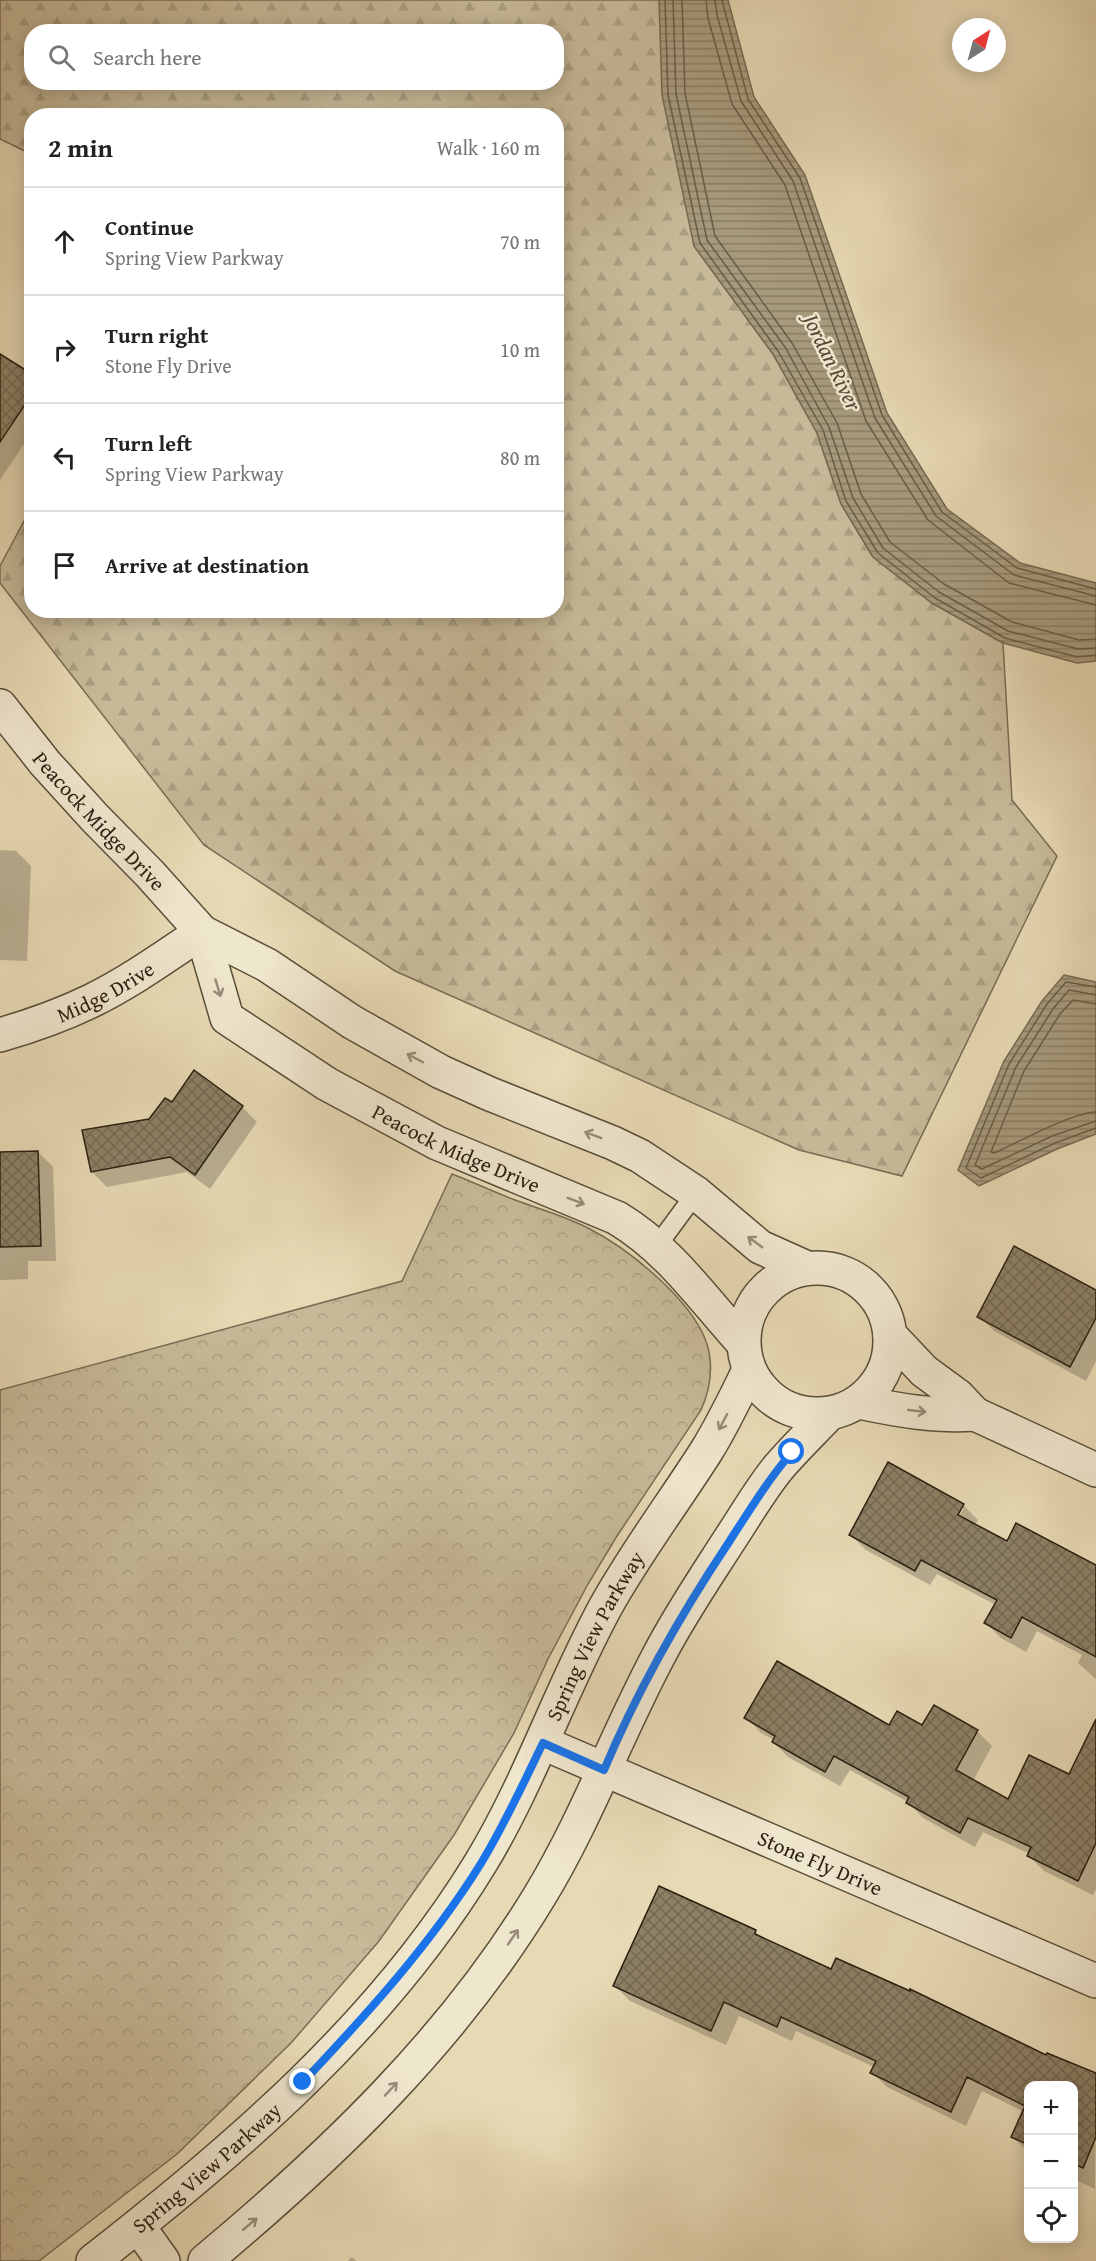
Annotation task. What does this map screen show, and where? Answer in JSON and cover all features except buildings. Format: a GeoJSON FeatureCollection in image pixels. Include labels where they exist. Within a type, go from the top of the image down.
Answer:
{"type":"FeatureCollection","features":[{"type":"Feature","properties":{"kind":"street","name":"Peacock Midge Drive"},"geometry":{"type":"LineString","coordinates":[[0,706],[52,771],[202,932],[267,965],[352,1022],[413,1057],[490,1094],[613,1143],[666,1172],[696,1193],[760,1246],[807,1268]]}},
{"type":"Feature","properties":{"kind":"street","name":"Peacock Midge Drive"},"geometry":{"type":"LineString","coordinates":[[202,932],[227,1018],[327,1084],[437,1143],[617,1218],[657,1246],[746,1356]]}},
{"type":"Feature","properties":{"kind":"street","name":"Midge Drive"},"geometry":{"type":"LineString","coordinates":[[0,1035],[42,1022],[92,1000],[137,975],[202,932]]}},
{"type":"Feature","properties":{"kind":"street"},"geometry":{"type":"LineString","coordinates":[[205,2261],[271,2206],[357,2126],[410,2068],[476,1989],[540,1896],[585,1812],[618,1737],[658,1656],[710,1571],[778,1468],[844,1408],[873,1389],[883,1373],[889,1355],[890,1335],[886,1316],[877,1299],[863,1284],[846,1274],[827,1268],[807,1268],[786,1274],[768,1285],[754,1301],[746,1321],[746,1356],[762,1391],[782,1406],[805,1414],[844,1408],[894,1409],[948,1416],[975,1414]]}},
{"type":"Feature","properties":{"kind":"street"},"geometry":{"type":"LineString","coordinates":[[890,1335],[924,1371],[958,1396],[975,1414],[1096,1470]]}},
{"type":"Feature","properties":{"kind":"street","name":"Spring View Parkway"},"geometry":{"type":"LineString","coordinates":[[93,2261],[235,2145],[303,2082],[360,2022],[410,1962],[479,1866],[507,1817],[543,1743],[581,1655],[607,1604],[707,1449],[746,1356]]}},
{"type":"Feature","properties":{"kind":"street","name":"Stone Fly Drive"},"geometry":{"type":"LineString","coordinates":[[543,1743],[1096,1981]]}},
{"type":"Feature","properties":{"kind":"street"},"geometry":{"type":"LineString","coordinates":[[138,2226],[163,2261]]}},
{"type":"Feature","properties":{"kind":"lane"},"geometry":{"type":"LineString","coordinates":[[657,1246],[696,1193]]}},
{"type":"Feature","properties":{"kind":"green space"},"geometry":{"type":"Polygon","coordinates":[[[0,0],[659,0],[694,246],[773,354],[817,433],[841,504],[873,557],[932,603],[1003,643],[1012,800],[1057,856],[902,1176],[799,1150],[395,971],[204,845],[27,618],[564,618],[564,108],[24,108],[24,151],[0,139],[0,0]]]}},
{"type":"Feature","properties":{"kind":"green space"},"geometry":{"type":"Polygon","coordinates":[[[24,521],[24,614],[0,583],[0,566],[24,521]]]}},
{"type":"Feature","properties":{"kind":"green space"},"geometry":{"type":"Polygon","coordinates":[[[452,1174],[588,1228],[623,1250],[660,1280],[692,1316],[703,1334],[709,1352],[710,1382],[701,1410],[617,1536],[588,1584],[548,1659],[514,1733],[454,1835],[379,1941],[291,2043],[177,2154],[39,2261],[0,2261],[0,1390],[402,1281],[452,1174]]]}},
{"type":"Feature","properties":{"kind":"water","name":"Jordan River"},"geometry":{"type":"Polygon","coordinates":[[[659,0],[728,0],[754,97],[805,175],[887,413],[947,509],[1020,563],[1096,583],[1096,661],[1077,663],[1003,643],[932,603],[873,557],[841,504],[817,433],[773,354],[694,246],[662,95],[659,0]]]}},
{"type":"Feature","properties":{"kind":"water"},"geometry":{"type":"Polygon","coordinates":[[[1064,975],[1096,982],[1096,1134],[1057,1149],[979,1186],[958,1170],[1004,1061],[1042,1001],[1064,975]]]}},
{"type":"Feature","properties":{"kind":"route"},"geometry":{"type":"LineString","coordinates":[[303,2082],[360,2022],[448,1912],[479,1866],[507,1817],[543,1743],[604,1770],[658,1656],[680,1618],[768,1482],[792,1452]]}}]}
